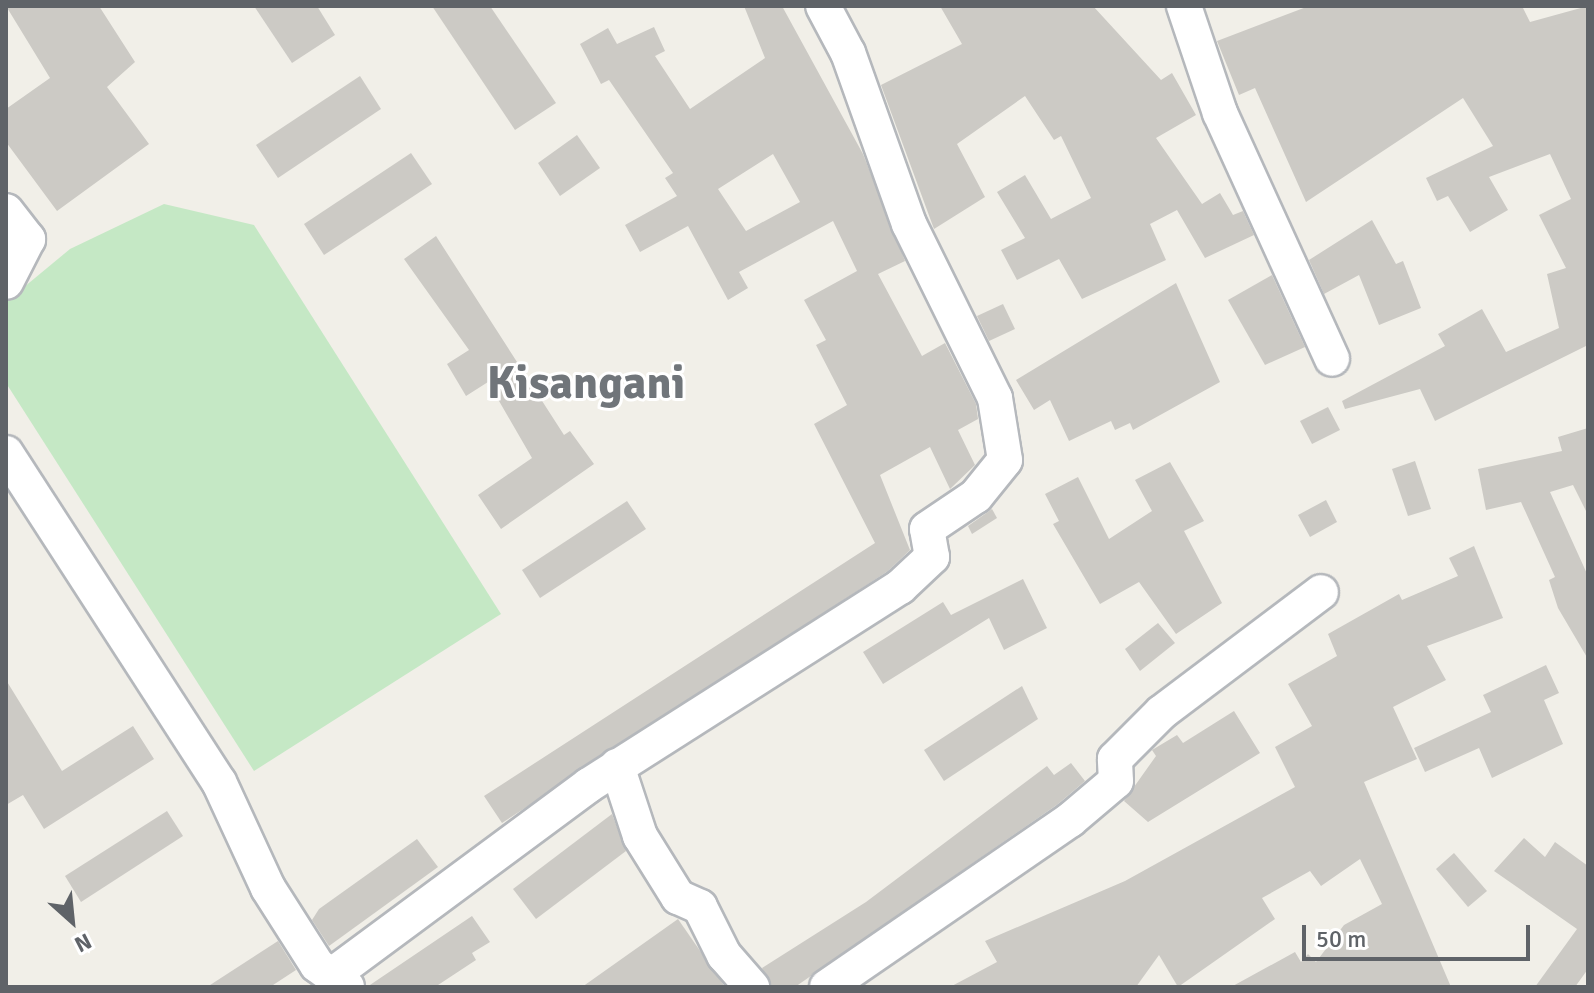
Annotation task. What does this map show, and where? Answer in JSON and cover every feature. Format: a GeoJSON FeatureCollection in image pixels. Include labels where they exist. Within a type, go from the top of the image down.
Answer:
{"type":"FeatureCollection","features":[{"type":"Feature","properties":{"kind":"street"},"geometry":{"type":"LineString","coordinates":[[6,453],[219,782],[268,888],[317,965],[341,980],[617,766],[900,587],[932,557],[927,529],[976,496],[1005,460],[995,398],[909,224],[848,53],[823,6]]}},
{"type":"Feature","properties":{"kind":"street"},"geometry":{"type":"LineString","coordinates":[[1184,6],[1220,113],[1332,359]]}},
{"type":"Feature","properties":{"kind":"street"},"geometry":{"type":"LineString","coordinates":[[6,211],[28,239],[6,282]]}},
{"type":"Feature","properties":{"kind":"street"},"geometry":{"type":"LineString","coordinates":[[827,987],[1070,820],[1116,781],[1115,759],[1162,712],[1321,592]]}},
{"type":"Feature","properties":{"kind":"street"},"geometry":{"type":"LineString","coordinates":[[617,766],[640,836],[678,897],[700,907],[724,955],[752,987]]}},
{"type":"Feature","properties":{"kind":"green space"},"geometry":{"type":"Polygon","coordinates":[[[164,204],[254,225],[501,614],[254,771],[6,383],[6,302],[70,249],[164,204]]]}},
{"type":"Feature","properties":{"kind":"building"},"geometry":{"type":"Polygon","coordinates":[[[6,6],[99,6],[135,62],[107,87],[149,144],[57,211],[6,142],[6,109],[50,78],[6,6]]]}},
{"type":"Feature","properties":{"kind":"building"},"geometry":{"type":"Polygon","coordinates":[[[254,6],[317,6],[335,35],[292,63],[254,6]]]}},
{"type":"Feature","properties":{"kind":"building"},"geometry":{"type":"Polygon","coordinates":[[[432,6],[490,6],[556,103],[515,130],[432,6]]]}},
{"type":"Feature","properties":{"kind":"building"},"geometry":{"type":"Polygon","coordinates":[[[744,6],[782,6],[863,154],[905,261],[878,274],[922,356],[945,343],[976,404],[978,419],[958,430],[975,465],[950,489],[930,447],[880,475],[910,550],[888,571],[502,823],[484,796],[875,543],[814,424],[847,405],[816,345],[826,340],[804,300],[857,271],[833,221],[739,272],[748,288],[728,300],[688,226],[640,252],[625,225],[677,196],[665,178],[673,173],[609,80],[601,84],[580,44],[608,28],[617,44],[654,27],[665,51],[655,56],[690,109],[765,58],[744,6]],[[773,154],[718,189],[746,231],[800,202],[773,154]]]}},
{"type":"Feature","properties":{"kind":"building"},"geometry":{"type":"Polygon","coordinates":[[[940,6],[1093,6],[1161,80],[1172,73],[1196,115],[1156,138],[1202,204],[1220,193],[1233,215],[1243,211],[1254,235],[1205,258],[1177,210],[1150,224],[1166,260],[1082,299],[1059,259],[1017,280],[1001,250],[1025,238],[997,192],[1025,175],[1051,219],[1091,198],[1061,136],[1054,140],[1025,96],[957,144],[985,197],[934,229],[881,85],[962,44],[940,6]]]}},
{"type":"Feature","properties":{"kind":"building"},"geometry":{"type":"Polygon","coordinates":[[[1309,6],[1522,6],[1530,22],[1588,6],[1588,345],[1435,421],[1420,389],[1345,409],[1342,401],[1445,346],[1438,334],[1482,309],[1506,352],[1559,328],[1547,274],[1566,268],[1539,215],[1571,199],[1550,154],[1489,177],[1508,210],[1470,232],[1448,196],[1437,201],[1426,178],[1493,146],[1463,98],[1306,202],[1255,88],[1239,95],[1217,41],[1309,6]]]}},
{"type":"Feature","properties":{"kind":"building"},"geometry":{"type":"Polygon","coordinates":[[[360,76],[381,109],[278,178],[256,145],[360,76]]]}},
{"type":"Feature","properties":{"kind":"building"},"geometry":{"type":"Polygon","coordinates":[[[577,135],[600,168],[560,196],[538,163],[577,135]]]}},
{"type":"Feature","properties":{"kind":"building"},"geometry":{"type":"Polygon","coordinates":[[[411,153],[432,184],[324,255],[304,224],[411,153]]]}},
{"type":"Feature","properties":{"kind":"building"},"geometry":{"type":"Polygon","coordinates":[[[1372,220],[1396,264],[1403,261],[1421,308],[1379,325],[1359,275],[1324,294],[1309,260],[1372,220]]]}},
{"type":"Feature","properties":{"kind":"building"},"geometry":{"type":"Polygon","coordinates":[[[436,236],[564,435],[570,431],[594,464],[501,529],[478,495],[532,458],[488,382],[466,396],[447,364],[469,350],[404,259],[436,236]]]}},
{"type":"Feature","properties":{"kind":"building"},"geometry":{"type":"Polygon","coordinates":[[[1272,275],[1305,347],[1265,365],[1228,300],[1272,275]]]}},
{"type":"Feature","properties":{"kind":"building"},"geometry":{"type":"Polygon","coordinates":[[[1176,283],[1220,382],[1133,430],[1130,423],[1115,430],[1111,421],[1069,441],[1050,400],[1034,410],[1016,380],[1176,283]]]}},
{"type":"Feature","properties":{"kind":"building"},"geometry":{"type":"Polygon","coordinates":[[[1003,304],[1015,329],[989,341],[977,316],[1003,304]]]}},
{"type":"Feature","properties":{"kind":"building"},"geometry":{"type":"Polygon","coordinates":[[[1328,407],[1340,430],[1312,444],[1300,421],[1328,407]]]}},
{"type":"Feature","properties":{"kind":"building"},"geometry":{"type":"Polygon","coordinates":[[[1588,428],[1588,515],[1573,485],[1550,492],[1588,576],[1588,659],[1558,608],[1549,580],[1555,577],[1521,502],[1486,510],[1478,469],[1562,451],[1558,437],[1588,428]]]}},
{"type":"Feature","properties":{"kind":"building"},"geometry":{"type":"Polygon","coordinates":[[[1415,461],[1431,509],[1408,516],[1392,469],[1415,461]]]}},
{"type":"Feature","properties":{"kind":"building"},"geometry":{"type":"Polygon","coordinates":[[[1170,462],[1204,521],[1184,531],[1222,603],[1176,634],[1139,582],[1100,604],[1053,524],[1059,521],[1045,494],[1078,477],[1109,539],[1152,511],[1135,480],[1170,462]]]}},
{"type":"Feature","properties":{"kind":"building"},"geometry":{"type":"Polygon","coordinates":[[[1326,500],[1337,522],[1310,537],[1298,515],[1326,500]]]}},
{"type":"Feature","properties":{"kind":"building"},"geometry":{"type":"Polygon","coordinates":[[[627,501],[646,529],[540,598],[522,570],[627,501]]]}},
{"type":"Feature","properties":{"kind":"building"},"geometry":{"type":"Polygon","coordinates":[[[992,509],[997,518],[972,534],[968,526],[992,509]]]}},
{"type":"Feature","properties":{"kind":"building"},"geometry":{"type":"Polygon","coordinates":[[[1474,546],[1503,618],[1427,646],[1446,680],[1393,707],[1417,759],[1364,782],[1451,987],[1231,987],[1295,952],[1301,962],[1308,954],[1316,962],[1344,925],[1382,904],[1360,859],[1321,886],[1310,871],[1262,898],[1275,919],[1178,987],[1159,955],[1136,987],[950,987],[997,962],[985,941],[1125,881],[1295,787],[1275,747],[1312,726],[1288,684],[1337,656],[1328,634],[1399,594],[1402,600],[1458,576],[1449,558],[1474,546]]]}},
{"type":"Feature","properties":{"kind":"building"},"geometry":{"type":"Polygon","coordinates":[[[1023,579],[1047,628],[1004,650],[989,618],[883,684],[863,652],[943,602],[951,615],[1023,579]]]}},
{"type":"Feature","properties":{"kind":"building"},"geometry":{"type":"Polygon","coordinates":[[[1158,623],[1175,643],[1140,671],[1125,649],[1158,623]]]}},
{"type":"Feature","properties":{"kind":"building"},"geometry":{"type":"Polygon","coordinates":[[[1546,665],[1559,693],[1544,700],[1563,744],[1492,778],[1479,748],[1425,772],[1414,748],[1491,712],[1483,695],[1546,665]]]}},
{"type":"Feature","properties":{"kind":"building"},"geometry":{"type":"Polygon","coordinates":[[[6,680],[62,771],[133,726],[154,759],[44,829],[23,795],[6,805],[6,680]]]}},
{"type":"Feature","properties":{"kind":"building"},"geometry":{"type":"Polygon","coordinates":[[[1022,686],[1038,719],[944,781],[924,750],[1022,686]]]}},
{"type":"Feature","properties":{"kind":"building"},"geometry":{"type":"Polygon","coordinates":[[[1234,711],[1260,753],[1148,822],[1124,801],[1156,756],[1152,750],[1177,735],[1183,743],[1234,711]]]}},
{"type":"Feature","properties":{"kind":"building"},"geometry":{"type":"Polygon","coordinates":[[[1071,763],[1085,781],[1058,804],[795,987],[771,987],[762,968],[866,902],[1047,766],[1054,775],[1071,763]]]}},
{"type":"Feature","properties":{"kind":"building"},"geometry":{"type":"Polygon","coordinates":[[[167,811],[183,836],[81,902],[65,876],[167,811]]]}},
{"type":"Feature","properties":{"kind":"building"},"geometry":{"type":"Polygon","coordinates":[[[612,814],[626,851],[536,919],[513,889],[612,814]]]}},
{"type":"Feature","properties":{"kind":"building"},"geometry":{"type":"Polygon","coordinates":[[[1524,838],[1545,857],[1555,842],[1588,866],[1588,969],[1575,987],[1535,987],[1577,929],[1494,871],[1524,838]]]}},
{"type":"Feature","properties":{"kind":"building"},"geometry":{"type":"Polygon","coordinates":[[[417,839],[438,867],[329,946],[312,920],[319,909],[417,839]]]}},
{"type":"Feature","properties":{"kind":"building"},"geometry":{"type":"Polygon","coordinates":[[[1454,853],[1487,891],[1468,907],[1436,869],[1454,853]]]}},
{"type":"Feature","properties":{"kind":"building"},"geometry":{"type":"Polygon","coordinates":[[[472,916],[490,942],[472,953],[476,960],[435,987],[367,987],[472,916]]]}},
{"type":"Feature","properties":{"kind":"building"},"geometry":{"type":"Polygon","coordinates":[[[678,919],[725,987],[582,987],[678,919]]]}},
{"type":"Feature","properties":{"kind":"building"},"geometry":{"type":"Polygon","coordinates":[[[278,941],[296,970],[270,987],[207,987],[278,941]]]}},
{"type":"Feature","properties":{"kind":"district","name":"Kisangani"},"geometry":{"type":"Point","coordinates":[586,383]}}]}
